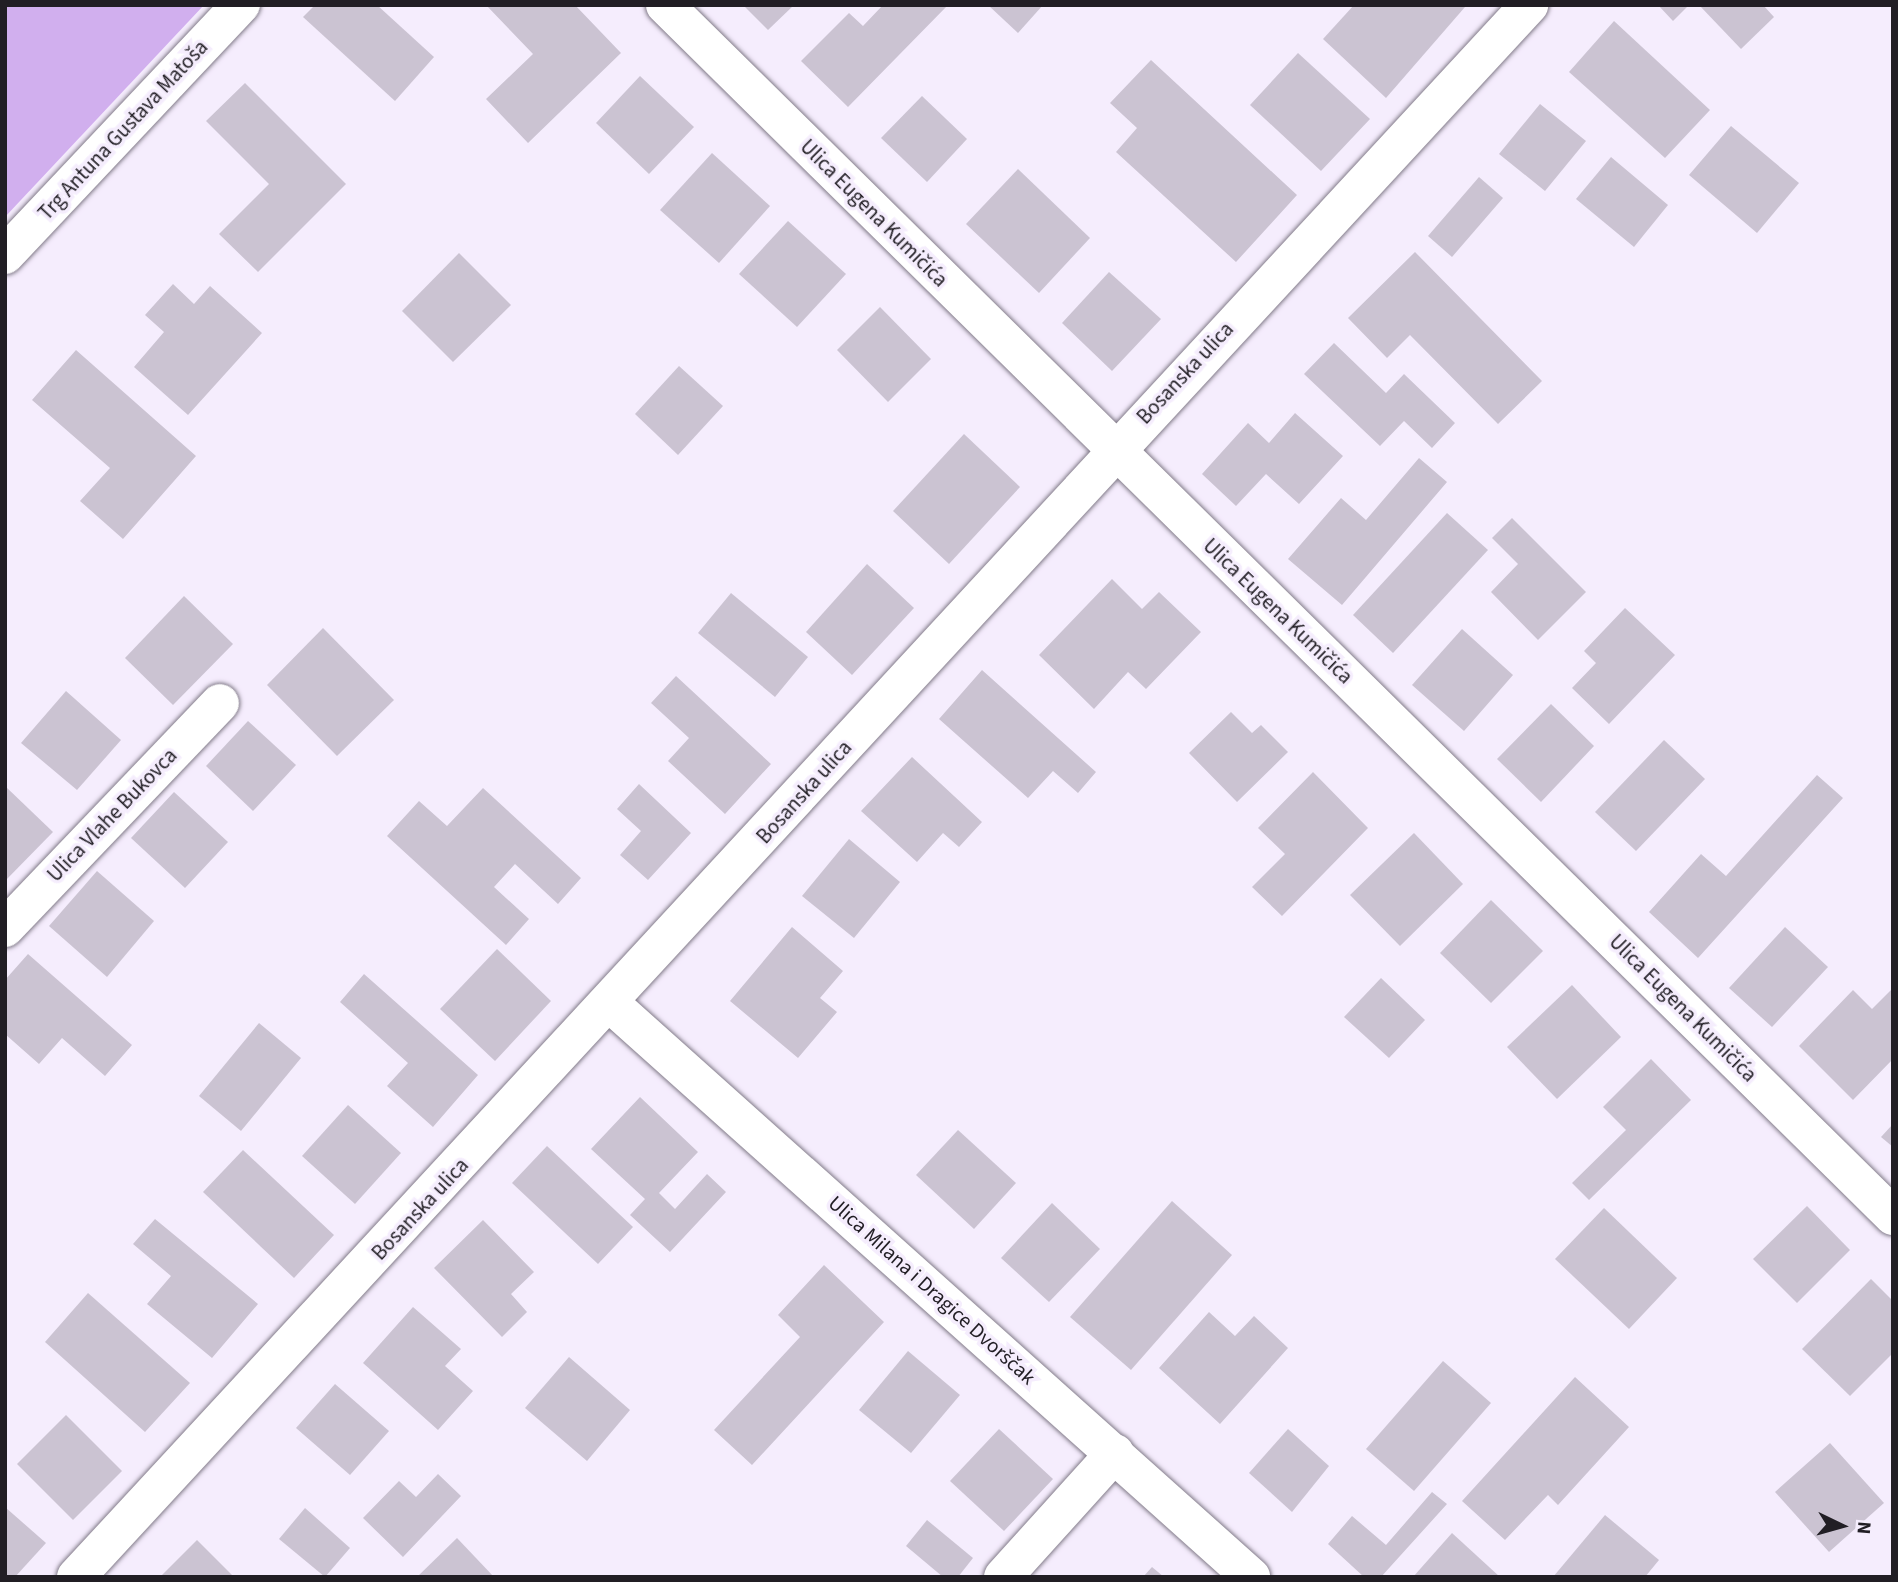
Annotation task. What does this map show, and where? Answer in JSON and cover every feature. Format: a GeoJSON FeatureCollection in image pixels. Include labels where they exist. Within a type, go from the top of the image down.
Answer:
{"type":"FeatureCollection","features":[{"type":"Feature","properties":{"kind":"street","name":"Trg Antuna Gustava Matoša"},"geometry":{"type":"LineString","coordinates":[[5,255],[241,5]]}},
{"type":"Feature","properties":{"kind":"street","name":"Ulica Eugena Kumičića"},"geometry":{"type":"LineString","coordinates":[[665,5],[1113,450],[1893,1216]]}},
{"type":"Feature","properties":{"kind":"street","name":"Bosanska ulica"},"geometry":{"type":"LineString","coordinates":[[76,1577],[611,1005],[1113,450],[1529,5]]}},
{"type":"Feature","properties":{"kind":"street","name":"Ulica Vlahe Bukovca"},"geometry":{"type":"LineString","coordinates":[[5,928],[220,703]]}},
{"type":"Feature","properties":{"kind":"street","name":"Ulica Milana i Dragice Dvorščak"},"geometry":{"type":"LineString","coordinates":[[611,1005],[1251,1577]]}},
{"type":"Feature","properties":{"kind":"street"},"geometry":{"type":"LineString","coordinates":[[1003,1577],[1115,1453]]}},
{"type":"Feature","properties":{"kind":"shaded area"},"geometry":{"type":"Polygon","coordinates":[[[5,5],[204,5],[5,217],[5,5]]]}},
{"type":"Feature","properties":{"kind":"building"},"geometry":{"type":"Polygon","coordinates":[[[315,5],[377,5],[434,57],[395,101],[303,17],[315,5]]]}},
{"type":"Feature","properties":{"kind":"building"},"geometry":{"type":"Polygon","coordinates":[[[486,5],[575,5],[621,53],[528,143],[486,99],[533,54],[486,5]]]}},
{"type":"Feature","properties":{"kind":"building"},"geometry":{"type":"Polygon","coordinates":[[[743,5],[794,5],[768,30],[743,5]]]}},
{"type":"Feature","properties":{"kind":"building"},"geometry":{"type":"Polygon","coordinates":[[[883,5],[948,5],[848,107],[801,61],[849,13],[863,26],[883,5]]]}},
{"type":"Feature","properties":{"kind":"building"},"geometry":{"type":"Polygon","coordinates":[[[988,5],[1043,5],[1018,33],[988,5]]]}},
{"type":"Feature","properties":{"kind":"building"},"geometry":{"type":"Polygon","coordinates":[[[1354,5],[1465,7],[1386,98],[1323,39],[1354,5]]]}},
{"type":"Feature","properties":{"kind":"building"},"geometry":{"type":"Polygon","coordinates":[[[1658,5],[1689,5],[1673,21],[1658,5]]]}},
{"type":"Feature","properties":{"kind":"building"},"geometry":{"type":"Polygon","coordinates":[[[1699,5],[1763,5],[1774,17],[1741,49],[1699,5]]]}},
{"type":"Feature","properties":{"kind":"building"},"geometry":{"type":"Polygon","coordinates":[[[1614,21],[1710,110],[1665,158],[1569,72],[1614,21]]]}},
{"type":"Feature","properties":{"kind":"building"},"geometry":{"type":"Polygon","coordinates":[[[1298,53],[1370,119],[1321,171],[1250,105],[1298,53]]]}},
{"type":"Feature","properties":{"kind":"building"},"geometry":{"type":"Polygon","coordinates":[[[1151,60],[1297,195],[1236,262],[1116,152],[1137,128],[1110,103],[1151,60]]]}},
{"type":"Feature","properties":{"kind":"building"},"geometry":{"type":"Polygon","coordinates":[[[640,76],[694,127],[649,174],[596,123],[640,76]]]}},
{"type":"Feature","properties":{"kind":"building"},"geometry":{"type":"Polygon","coordinates":[[[245,83],[346,184],[258,272],[219,234],[269,184],[206,121],[245,83]]]}},
{"type":"Feature","properties":{"kind":"building"},"geometry":{"type":"Polygon","coordinates":[[[922,96],[967,139],[927,182],[881,138],[922,96]]]}},
{"type":"Feature","properties":{"kind":"building"},"geometry":{"type":"Polygon","coordinates":[[[1540,104],[1586,141],[1545,191],[1499,154],[1540,104]]]}},
{"type":"Feature","properties":{"kind":"building"},"geometry":{"type":"Polygon","coordinates":[[[1731,126],[1799,183],[1757,233],[1689,175],[1731,126]]]}},
{"type":"Feature","properties":{"kind":"building"},"geometry":{"type":"Polygon","coordinates":[[[712,153],[770,206],[719,263],[660,210],[712,153]]]}},
{"type":"Feature","properties":{"kind":"building"},"geometry":{"type":"Polygon","coordinates":[[[1611,157],[1668,205],[1634,247],[1576,199],[1611,157]]]}},
{"type":"Feature","properties":{"kind":"building"},"geometry":{"type":"Polygon","coordinates":[[[1018,169],[1090,238],[1039,293],[966,224],[1018,169]]]}},
{"type":"Feature","properties":{"kind":"building"},"geometry":{"type":"Polygon","coordinates":[[[1479,177],[1503,198],[1452,257],[1428,236],[1479,177]]]}},
{"type":"Feature","properties":{"kind":"building"},"geometry":{"type":"Polygon","coordinates":[[[788,221],[846,274],[797,327],[739,274],[788,221]]]}},
{"type":"Feature","properties":{"kind":"building"},"geometry":{"type":"Polygon","coordinates":[[[1415,252],[1542,381],[1498,424],[1410,335],[1387,358],[1348,318],[1415,252]]]}},
{"type":"Feature","properties":{"kind":"building"},"geometry":{"type":"Polygon","coordinates":[[[459,253],[511,305],[453,362],[402,311],[459,253]]]}},
{"type":"Feature","properties":{"kind":"building"},"geometry":{"type":"Polygon","coordinates":[[[1109,272],[1161,319],[1112,371],[1062,323],[1109,272]]]}},
{"type":"Feature","properties":{"kind":"building"},"geometry":{"type":"Polygon","coordinates":[[[173,284],[194,304],[210,286],[262,333],[188,415],[134,367],[164,332],[145,315],[173,284]]]}},
{"type":"Feature","properties":{"kind":"building"},"geometry":{"type":"Polygon","coordinates":[[[880,307],[931,359],[888,402],[837,350],[880,307]]]}},
{"type":"Feature","properties":{"kind":"building"},"geometry":{"type":"Polygon","coordinates":[[[1334,343],[1386,393],[1404,374],[1455,423],[1432,448],[1404,421],[1380,446],[1304,374],[1334,343]]]}},
{"type":"Feature","properties":{"kind":"building"},"geometry":{"type":"Polygon","coordinates":[[[76,350],[196,456],[123,539],[80,501],[110,468],[32,400],[76,350]]]}},
{"type":"Feature","properties":{"kind":"building"},"geometry":{"type":"Polygon","coordinates":[[[679,366],[723,406],[678,455],[635,414],[679,366]]]}},
{"type":"Feature","properties":{"kind":"building"},"geometry":{"type":"Polygon","coordinates":[[[1295,413],[1343,456],[1299,504],[1266,474],[1236,506],[1202,474],[1248,423],[1269,443],[1295,413]]]}},
{"type":"Feature","properties":{"kind":"building"},"geometry":{"type":"Polygon","coordinates":[[[964,434],[1020,487],[949,564],[893,511],[964,434]]]}},
{"type":"Feature","properties":{"kind":"building"},"geometry":{"type":"Polygon","coordinates":[[[1419,458],[1447,482],[1342,605],[1288,559],[1341,498],[1366,520],[1419,458]]]}},
{"type":"Feature","properties":{"kind":"building"},"geometry":{"type":"Polygon","coordinates":[[[1447,513],[1488,550],[1393,653],[1353,615],[1447,513]]]}},
{"type":"Feature","properties":{"kind":"building"},"geometry":{"type":"Polygon","coordinates":[[[1512,518],[1586,592],[1538,640],[1491,592],[1518,564],[1492,538],[1512,518]]]}},
{"type":"Feature","properties":{"kind":"building"},"geometry":{"type":"Polygon","coordinates":[[[867,564],[914,608],[852,675],[806,632],[867,564]]]}},
{"type":"Feature","properties":{"kind":"building"},"geometry":{"type":"Polygon","coordinates":[[[1112,579],[1142,609],[1159,592],[1201,632],[1146,689],[1128,672],[1094,709],[1039,655],[1112,579]]]}},
{"type":"Feature","properties":{"kind":"building"},"geometry":{"type":"Polygon","coordinates":[[[731,593],[808,657],[775,697],[698,633],[731,593]]]}},
{"type":"Feature","properties":{"kind":"building"},"geometry":{"type":"Polygon","coordinates":[[[184,596],[233,644],[173,705],[125,658],[184,596]]]}},
{"type":"Feature","properties":{"kind":"building"},"geometry":{"type":"Polygon","coordinates":[[[1625,608],[1675,655],[1609,724],[1572,688],[1596,663],[1584,651],[1625,608]]]}},
{"type":"Feature","properties":{"kind":"building"},"geometry":{"type":"Polygon","coordinates":[[[323,628],[394,700],[337,756],[267,685],[323,628]]]}},
{"type":"Feature","properties":{"kind":"building"},"geometry":{"type":"Polygon","coordinates":[[[1462,629],[1513,675],[1464,731],[1412,685],[1462,629]]]}},
{"type":"Feature","properties":{"kind":"building"},"geometry":{"type":"Polygon","coordinates":[[[982,670],[1096,772],[1078,793],[1053,771],[1028,798],[939,719],[982,670]]]}},
{"type":"Feature","properties":{"kind":"building"},"geometry":{"type":"Polygon","coordinates":[[[676,676],[771,764],[725,814],[668,761],[689,738],[651,703],[676,676]]]}},
{"type":"Feature","properties":{"kind":"building"},"geometry":{"type":"Polygon","coordinates":[[[66,691],[121,740],[77,790],[21,743],[66,691]]]}},
{"type":"Feature","properties":{"kind":"building"},"geometry":{"type":"Polygon","coordinates":[[[1551,704],[1594,746],[1541,802],[1497,759],[1551,704]]]}},
{"type":"Feature","properties":{"kind":"building"},"geometry":{"type":"Polygon","coordinates":[[[1231,712],[1252,733],[1261,725],[1288,752],[1237,802],[1189,753],[1231,712]]]}},
{"type":"Feature","properties":{"kind":"building"},"geometry":{"type":"Polygon","coordinates":[[[248,721],[296,765],[253,811],[206,766],[248,721]]]}},
{"type":"Feature","properties":{"kind":"building"},"geometry":{"type":"Polygon","coordinates":[[[1664,740],[1705,779],[1636,851],[1595,812],[1664,740]]]}},
{"type":"Feature","properties":{"kind":"building"},"geometry":{"type":"Polygon","coordinates":[[[912,757],[982,822],[959,847],[943,833],[917,862],[861,811],[912,757]]]}},
{"type":"Feature","properties":{"kind":"building"},"geometry":{"type":"Polygon","coordinates":[[[1313,772],[1368,828],[1282,916],[1252,887],[1285,854],[1258,828],[1313,772]]]}},
{"type":"Feature","properties":{"kind":"building"},"geometry":{"type":"Polygon","coordinates":[[[1817,775],[1843,798],[1698,958],[1649,912],[1701,854],[1726,876],[1817,775]]]}},
{"type":"Feature","properties":{"kind":"building"},"geometry":{"type":"Polygon","coordinates":[[[639,784],[691,833],[648,880],[620,855],[641,831],[617,809],[639,784]]]}},
{"type":"Feature","properties":{"kind":"building"},"geometry":{"type":"Polygon","coordinates":[[[5,786],[53,832],[5,881],[5,786]]]}},
{"type":"Feature","properties":{"kind":"building"},"geometry":{"type":"Polygon","coordinates":[[[483,788],[581,878],[558,904],[515,864],[494,887],[529,919],[506,945],[387,836],[419,801],[447,826],[483,788]]]}},
{"type":"Feature","properties":{"kind":"building"},"geometry":{"type":"Polygon","coordinates":[[[174,792],[228,842],[185,888],[131,838],[174,792]]]}},
{"type":"Feature","properties":{"kind":"building"},"geometry":{"type":"Polygon","coordinates":[[[1414,833],[1463,884],[1400,946],[1350,895],[1414,833]]]}},
{"type":"Feature","properties":{"kind":"building"},"geometry":{"type":"Polygon","coordinates":[[[849,839],[900,882],[854,938],[802,896],[849,839]]]}},
{"type":"Feature","properties":{"kind":"building"},"geometry":{"type":"Polygon","coordinates":[[[97,871],[154,921],[107,977],[49,926],[97,871]]]}},
{"type":"Feature","properties":{"kind":"building"},"geometry":{"type":"Polygon","coordinates":[[[1491,900],[1543,951],[1491,1003],[1440,953],[1491,900]]]}},
{"type":"Feature","properties":{"kind":"building"},"geometry":{"type":"Polygon","coordinates":[[[792,927],[843,971],[820,998],[837,1012],[798,1058],[730,1001],[792,927]]]}},
{"type":"Feature","properties":{"kind":"building"},"geometry":{"type":"Polygon","coordinates":[[[1785,927],[1828,967],[1772,1027],[1729,988],[1785,927]]]}},
{"type":"Feature","properties":{"kind":"building"},"geometry":{"type":"Polygon","coordinates":[[[497,949],[551,1001],[495,1061],[440,1009],[497,949]]]}},
{"type":"Feature","properties":{"kind":"building"},"geometry":{"type":"Polygon","coordinates":[[[28,954],[132,1045],[105,1076],[62,1038],[39,1064],[5,1034],[5,980],[28,954]]]}},
{"type":"Feature","properties":{"kind":"building"},"geometry":{"type":"Polygon","coordinates":[[[364,974],[478,1075],[433,1127],[387,1086],[408,1063],[340,1002],[364,974]]]}},
{"type":"Feature","properties":{"kind":"building"},"geometry":{"type":"Polygon","coordinates":[[[1381,978],[1425,1020],[1389,1058],[1344,1017],[1381,978]]]}},
{"type":"Feature","properties":{"kind":"building"},"geometry":{"type":"Polygon","coordinates":[[[1572,985],[1621,1037],[1557,1099],[1507,1047],[1572,985]]]}},
{"type":"Feature","properties":{"kind":"building"},"geometry":{"type":"Polygon","coordinates":[[[1893,988],[1893,1059],[1853,1100],[1799,1046],[1853,990],[1872,1009],[1893,988]]]}},
{"type":"Feature","properties":{"kind":"building"},"geometry":{"type":"Polygon","coordinates":[[[259,1023],[301,1058],[241,1131],[199,1096],[259,1023]]]}},
{"type":"Feature","properties":{"kind":"building"},"geometry":{"type":"Polygon","coordinates":[[[1651,1059],[1691,1100],[1589,1200],[1572,1183],[1626,1130],[1603,1107],[1651,1059]]]}},
{"type":"Feature","properties":{"kind":"building"},"geometry":{"type":"Polygon","coordinates":[[[640,1097],[698,1152],[659,1193],[675,1209],[707,1174],[726,1192],[670,1252],[630,1215],[645,1199],[591,1149],[640,1097]]]}},
{"type":"Feature","properties":{"kind":"building"},"geometry":{"type":"Polygon","coordinates":[[[348,1105],[401,1153],[355,1204],[302,1156],[348,1105]]]}},
{"type":"Feature","properties":{"kind":"building"},"geometry":{"type":"Polygon","coordinates":[[[1893,1124],[1893,1147],[1881,1137],[1893,1124]]]}},
{"type":"Feature","properties":{"kind":"building"},"geometry":{"type":"Polygon","coordinates":[[[958,1130],[1016,1183],[974,1229],[916,1175],[958,1130]]]}},
{"type":"Feature","properties":{"kind":"building"},"geometry":{"type":"Polygon","coordinates":[[[547,1146],[633,1227],[598,1264],[512,1183],[547,1146]]]}},
{"type":"Feature","properties":{"kind":"building"},"geometry":{"type":"Polygon","coordinates":[[[243,1150],[334,1235],[294,1278],[203,1192],[243,1150]]]}},
{"type":"Feature","properties":{"kind":"building"},"geometry":{"type":"Polygon","coordinates":[[[1172,1201],[1232,1255],[1131,1370],[1070,1317],[1172,1201]]]}},
{"type":"Feature","properties":{"kind":"building"},"geometry":{"type":"Polygon","coordinates":[[[1052,1203],[1100,1249],[1049,1302],[1001,1258],[1052,1203]]]}},
{"type":"Feature","properties":{"kind":"building"},"geometry":{"type":"Polygon","coordinates":[[[1807,1206],[1850,1250],[1797,1303],[1753,1259],[1807,1206]]]}},
{"type":"Feature","properties":{"kind":"building"},"geometry":{"type":"Polygon","coordinates":[[[1604,1208],[1677,1278],[1629,1329],[1555,1259],[1604,1208]]]}},
{"type":"Feature","properties":{"kind":"building"},"geometry":{"type":"Polygon","coordinates":[[[155,1219],[258,1304],[212,1358],[147,1304],[171,1276],[133,1244],[155,1219]]]}},
{"type":"Feature","properties":{"kind":"building"},"geometry":{"type":"Polygon","coordinates":[[[483,1220],[534,1272],[511,1294],[527,1312],[502,1337],[434,1268],[483,1220]]]}},
{"type":"Feature","properties":{"kind":"building"},"geometry":{"type":"Polygon","coordinates":[[[824,1265],[884,1322],[752,1465],[714,1430],[800,1337],[778,1315],[824,1265]]]}},
{"type":"Feature","properties":{"kind":"building"},"geometry":{"type":"Polygon","coordinates":[[[1871,1279],[1893,1301],[1893,1353],[1850,1396],[1802,1349],[1871,1279]]]}},
{"type":"Feature","properties":{"kind":"building"},"geometry":{"type":"Polygon","coordinates":[[[88,1293],[190,1383],[145,1432],[45,1342],[88,1293]]]}},
{"type":"Feature","properties":{"kind":"building"},"geometry":{"type":"Polygon","coordinates":[[[413,1307],[461,1349],[445,1366],[473,1391],[438,1430],[363,1363],[413,1307]]]}},
{"type":"Feature","properties":{"kind":"building"},"geometry":{"type":"Polygon","coordinates":[[[1209,1312],[1235,1336],[1254,1316],[1288,1348],[1220,1424],[1159,1368],[1209,1312]]]}},
{"type":"Feature","properties":{"kind":"building"},"geometry":{"type":"Polygon","coordinates":[[[908,1351],[960,1395],[911,1453],[859,1410],[908,1351]]]}},
{"type":"Feature","properties":{"kind":"building"},"geometry":{"type":"Polygon","coordinates":[[[569,1357],[630,1410],[587,1461],[525,1408],[569,1357]]]}},
{"type":"Feature","properties":{"kind":"building"},"geometry":{"type":"Polygon","coordinates":[[[1443,1361],[1491,1403],[1414,1491],[1366,1449],[1443,1361]]]}},
{"type":"Feature","properties":{"kind":"building"},"geometry":{"type":"Polygon","coordinates":[[[1575,1377],[1629,1427],[1558,1505],[1548,1495],[1505,1540],[1462,1501],[1575,1377]]]}},
{"type":"Feature","properties":{"kind":"building"},"geometry":{"type":"Polygon","coordinates":[[[335,1384],[389,1431],[350,1475],[296,1428],[335,1384]]]}},
{"type":"Feature","properties":{"kind":"building"},"geometry":{"type":"Polygon","coordinates":[[[66,1415],[122,1471],[73,1520],[17,1464],[66,1415]]]}},
{"type":"Feature","properties":{"kind":"building"},"geometry":{"type":"Polygon","coordinates":[[[999,1429],[1053,1479],[1004,1531],[950,1481],[999,1429]]]}},
{"type":"Feature","properties":{"kind":"building"},"geometry":{"type":"Polygon","coordinates":[[[1288,1429],[1329,1466],[1292,1512],[1249,1473],[1288,1429]]]}},
{"type":"Feature","properties":{"kind":"building"},"geometry":{"type":"Polygon","coordinates":[[[1830,1443],[1884,1503],[1829,1552],[1775,1492],[1830,1443]]]}},
{"type":"Feature","properties":{"kind":"building"},"geometry":{"type":"Polygon","coordinates":[[[438,1474],[461,1496],[403,1557],[363,1518],[399,1481],[416,1497],[438,1474]]]}},
{"type":"Feature","properties":{"kind":"building"},"geometry":{"type":"Polygon","coordinates":[[[1432,1492],[1447,1504],[1381,1577],[1364,1577],[1328,1544],[1352,1516],[1386,1545],[1432,1492]]]}},
{"type":"Feature","properties":{"kind":"building"},"geometry":{"type":"Polygon","coordinates":[[[5,1507],[46,1543],[15,1577],[5,1577],[5,1507]]]}},
{"type":"Feature","properties":{"kind":"building"},"geometry":{"type":"Polygon","coordinates":[[[305,1508],[350,1548],[325,1577],[279,1539],[305,1508]]]}},
{"type":"Feature","properties":{"kind":"building"},"geometry":{"type":"Polygon","coordinates":[[[1605,1515],[1659,1560],[1645,1577],[1553,1577],[1605,1515]]]}},
{"type":"Feature","properties":{"kind":"building"},"geometry":{"type":"Polygon","coordinates":[[[927,1520],[973,1558],[958,1577],[943,1577],[906,1546],[927,1520]]]}},
{"type":"Feature","properties":{"kind":"building"},"geometry":{"type":"Polygon","coordinates":[[[1452,1533],[1500,1577],[1413,1577],[1452,1533]]]}},
{"type":"Feature","properties":{"kind":"building"},"geometry":{"type":"Polygon","coordinates":[[[457,1538],[494,1577],[417,1577],[457,1538]]]}},
{"type":"Feature","properties":{"kind":"building"},"geometry":{"type":"Polygon","coordinates":[[[197,1540],[234,1577],[160,1577],[197,1540]]]}},
{"type":"Feature","properties":{"kind":"building"},"geometry":{"type":"Polygon","coordinates":[[[1152,1567],[1164,1577],[1143,1577],[1152,1567]]]}}]}
